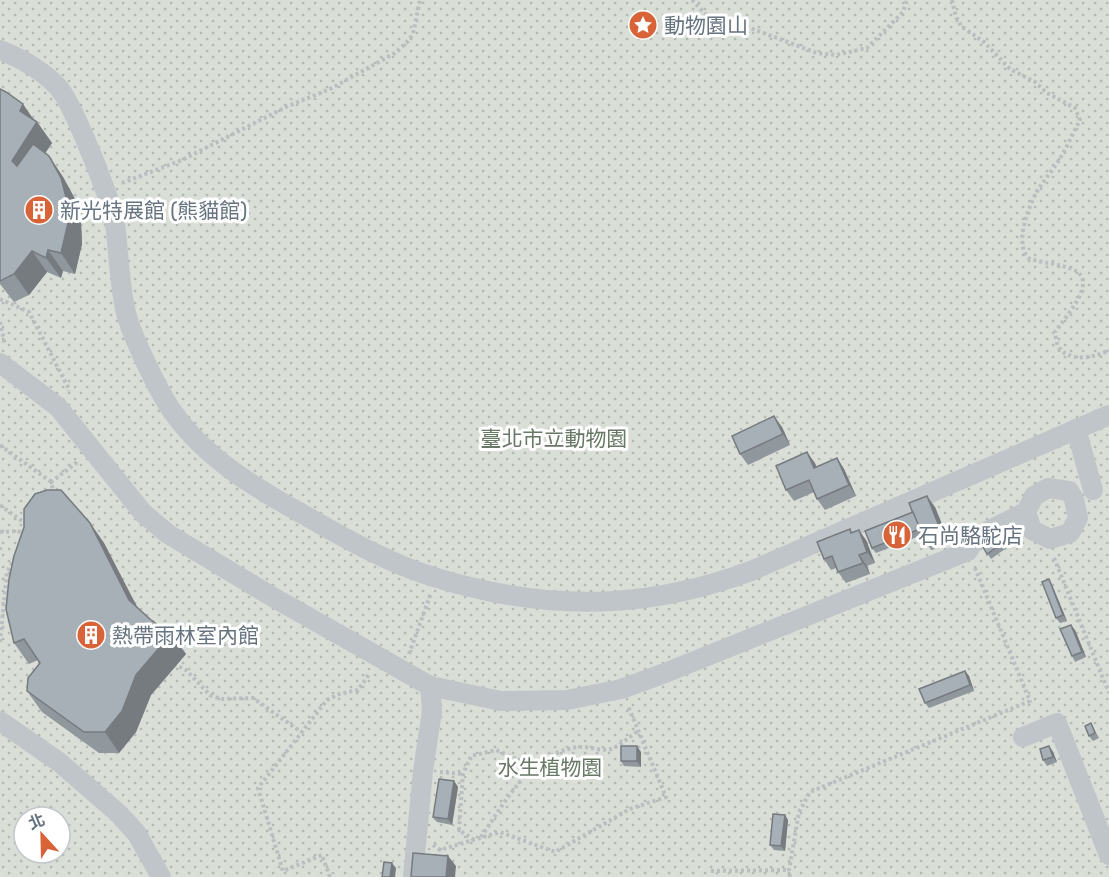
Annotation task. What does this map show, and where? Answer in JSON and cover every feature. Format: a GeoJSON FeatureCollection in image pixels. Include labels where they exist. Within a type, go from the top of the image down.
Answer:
{"type":"FeatureCollection","features":[{"type":"Feature","properties":{"kind":"street"},"geometry":{"type":"LineString","coordinates":[[1,51],[24,62],[59,88],[72,109],[114,219],[124,302],[133,333],[171,408],[184,424],[230,470],[275,499],[387,559],[436,579],[505,596],[551,602],[598,603],[676,594],[722,582],[751,571],[1109,415]]}},
{"type":"Feature","properties":{"kind":"street"},"geometry":{"type":"LineString","coordinates":[[0,363],[58,407],[143,513],[168,534],[271,596],[430,686],[501,701],[567,700],[621,689],[968,551],[976,537],[1026,512],[1034,496],[1048,488],[1069,491],[1074,499],[1078,518],[1070,533],[1050,539],[1032,530],[1026,512]]}},
{"type":"Feature","properties":{"kind":"street"},"geometry":{"type":"LineString","coordinates":[[1074,499],[1101,487],[1076,429]]}},
{"type":"Feature","properties":{"kind":"street"},"geometry":{"type":"LineString","coordinates":[[413,877],[423,771],[432,711],[430,686]]}},
{"type":"Feature","properties":{"kind":"street"},"geometry":{"type":"LineString","coordinates":[[0,721],[59,762],[119,814],[137,834],[160,877]]}},
{"type":"Feature","properties":{"kind":"street"},"geometry":{"type":"LineString","coordinates":[[1023,737],[1057,723],[1109,855]]}},
{"type":"Feature","properties":{"kind":"path"},"geometry":{"type":"LineString","coordinates":[[104,190],[182,160],[286,107],[330,89],[395,53],[413,34],[420,0]]}},
{"type":"Feature","properties":{"kind":"path"},"geometry":{"type":"LineString","coordinates":[[692,0],[717,26],[737,23],[817,53],[836,55],[867,48],[903,12],[907,0]]}},
{"type":"Feature","properties":{"kind":"path"},"geometry":{"type":"LineString","coordinates":[[952,0],[961,26],[984,42],[1010,69],[1075,108],[1080,120],[1056,165],[1036,193],[1022,229],[1023,249],[1025,256],[1030,259],[1073,269],[1081,274],[1084,280],[1083,291],[1054,332],[1057,345],[1078,358],[1109,350]]}},
{"type":"Feature","properties":{"kind":"path"},"geometry":{"type":"LineString","coordinates":[[0,299],[29,312],[69,389],[58,407]]}},
{"type":"Feature","properties":{"kind":"path"},"geometry":{"type":"LineString","coordinates":[[0,445],[51,482],[56,499]]}},
{"type":"Feature","properties":{"kind":"path"},"geometry":{"type":"LineString","coordinates":[[51,482],[93,450]]}},
{"type":"Feature","properties":{"kind":"path"},"geometry":{"type":"LineString","coordinates":[[0,506],[32,527],[22,544]]}},
{"type":"Feature","properties":{"kind":"path"},"geometry":{"type":"LineString","coordinates":[[0,532],[18,531],[27,535]]}},
{"type":"Feature","properties":{"kind":"path"},"geometry":{"type":"LineString","coordinates":[[1050,539],[1055,563],[1109,693]]}},
{"type":"Feature","properties":{"kind":"path"},"geometry":{"type":"LineString","coordinates":[[0,547],[0,553]]}},
{"type":"Feature","properties":{"kind":"path"},"geometry":{"type":"LineString","coordinates":[[790,877],[789,870],[799,812],[810,792],[1030,701],[968,551]]}},
{"type":"Feature","properties":{"kind":"path"},"geometry":{"type":"LineString","coordinates":[[0,642],[7,572],[17,554]]}},
{"type":"Feature","properties":{"kind":"path"},"geometry":{"type":"LineString","coordinates":[[411,648],[436,579]]}},
{"type":"Feature","properties":{"kind":"path"},"geometry":{"type":"LineString","coordinates":[[330,877],[322,855],[283,871],[258,788],[327,700],[339,694],[358,690],[380,658]]}},
{"type":"Feature","properties":{"kind":"path"},"geometry":{"type":"LineString","coordinates":[[165,663],[175,664],[186,670],[210,695],[221,699],[253,698],[302,732]]}},
{"type":"Feature","properties":{"kind":"path"},"geometry":{"type":"LineString","coordinates":[[418,834],[440,850],[500,832],[555,852],[630,809],[666,797],[621,689]]}},
{"type":"Feature","properties":{"kind":"path"},"geometry":{"type":"LineString","coordinates":[[480,838],[517,786],[548,755],[579,747],[610,749],[638,731]]}},
{"type":"Feature","properties":{"kind":"path"},"geometry":{"type":"LineString","coordinates":[[474,840],[459,830],[463,774],[471,756],[496,750],[534,767]]}},
{"type":"Feature","properties":{"kind":"path"},"geometry":{"type":"LineString","coordinates":[[711,871],[789,870]]}},
{"type":"Feature","properties":{"kind":"green space","name":"臺北市立動物園"},"geometry":{"type":"Polygon","coordinates":[[[0,0],[1109,0],[1109,877],[0,877],[0,0]]]}},
{"type":"Feature","properties":{"kind":"building","name":"新光特展館 (熊貓館)"},"geometry":{"type":"Polygon","coordinates":[[[0,89],[23,104],[20,111],[37,122],[12,161],[17,166],[33,144],[49,156],[61,178],[67,201],[68,223],[61,253],[48,250],[46,258],[32,251],[14,274],[0,281],[0,89]]]}},
{"type":"Feature","properties":{"kind":"building"},"geometry":{"type":"Polygon","coordinates":[[[774,416],[783,434],[740,454],[732,436],[774,416]]]}},
{"type":"Feature","properties":{"kind":"building"},"geometry":{"type":"Polygon","coordinates":[[[807,452],[814,468],[837,458],[849,485],[817,499],[809,480],[786,490],[776,466],[807,452]]]}},
{"type":"Feature","properties":{"kind":"building","name":"熱帶雨林室內館"},"geometry":{"type":"Polygon","coordinates":[[[47,490],[61,490],[90,523],[129,600],[171,634],[136,675],[122,711],[105,732],[84,732],[27,691],[28,678],[40,663],[24,639],[14,643],[6,609],[14,556],[24,527],[24,509],[35,494],[47,490]]]}},
{"type":"Feature","properties":{"kind":"building"},"geometry":{"type":"Polygon","coordinates":[[[927,496],[941,531],[923,539],[909,503],[927,496]]]}},
{"type":"Feature","properties":{"kind":"building","name":"石尚駱駝店"},"geometry":{"type":"Polygon","coordinates":[[[913,512],[920,529],[872,548],[865,531],[913,512]]]}},
{"type":"Feature","properties":{"kind":"building"},"geometry":{"type":"Polygon","coordinates":[[[850,529],[851,533],[859,530],[867,552],[859,555],[863,563],[838,572],[832,556],[824,559],[817,542],[850,529]]]}},
{"type":"Feature","properties":{"kind":"building"},"geometry":{"type":"Polygon","coordinates":[[[1003,532],[1008,539],[987,554],[983,547],[1003,532]]]}},
{"type":"Feature","properties":{"kind":"building"},"geometry":{"type":"Polygon","coordinates":[[[1049,579],[1063,615],[1056,618],[1042,582],[1049,579]]]}},
{"type":"Feature","properties":{"kind":"building"},"geometry":{"type":"Polygon","coordinates":[[[1071,625],[1082,652],[1072,656],[1060,629],[1071,625]]]}},
{"type":"Feature","properties":{"kind":"building"},"geometry":{"type":"Polygon","coordinates":[[[965,671],[970,685],[925,703],[919,689],[965,671]]]}},
{"type":"Feature","properties":{"kind":"building"},"geometry":{"type":"Polygon","coordinates":[[[1091,723],[1095,733],[1089,736],[1085,726],[1091,723]]]}},
{"type":"Feature","properties":{"kind":"building"},"geometry":{"type":"Polygon","coordinates":[[[621,746],[637,746],[637,761],[621,761],[621,746]]]}},
{"type":"Feature","properties":{"kind":"building"},"geometry":{"type":"Polygon","coordinates":[[[1049,746],[1053,757],[1043,760],[1040,749],[1049,746]]]}},
{"type":"Feature","properties":{"kind":"building"},"geometry":{"type":"Polygon","coordinates":[[[439,779],[454,781],[448,819],[433,817],[439,779]]]}},
{"type":"Feature","properties":{"kind":"building"},"geometry":{"type":"Polygon","coordinates":[[[773,814],[785,815],[781,846],[770,845],[773,814]]]}},
{"type":"Feature","properties":{"kind":"building"},"geometry":{"type":"Polygon","coordinates":[[[413,853],[448,856],[446,877],[411,877],[413,853]]]}},
{"type":"Feature","properties":{"kind":"building"},"geometry":{"type":"Polygon","coordinates":[[[384,862],[392,863],[390,877],[382,877],[384,862]]]}},
{"type":"Feature","properties":{"kind":"place","name":"動物園山"},"geometry":{"type":"Point","coordinates":[643,25]}},
{"type":"Feature","properties":{"kind":"place","name":"新光特展館 (熊貓館)"},"geometry":{"type":"Point","coordinates":[39,210]}},
{"type":"Feature","properties":{"kind":"place","name":"石尚駱駝店"},"geometry":{"type":"Point","coordinates":[897,535]}},
{"type":"Feature","properties":{"kind":"place","name":"熱帶雨林室內館"},"geometry":{"type":"Point","coordinates":[91,635]}},
{"type":"Feature","properties":{"kind":"park label","name":"水生植物園"},"geometry":{"type":"Point","coordinates":[550,767]}}]}
